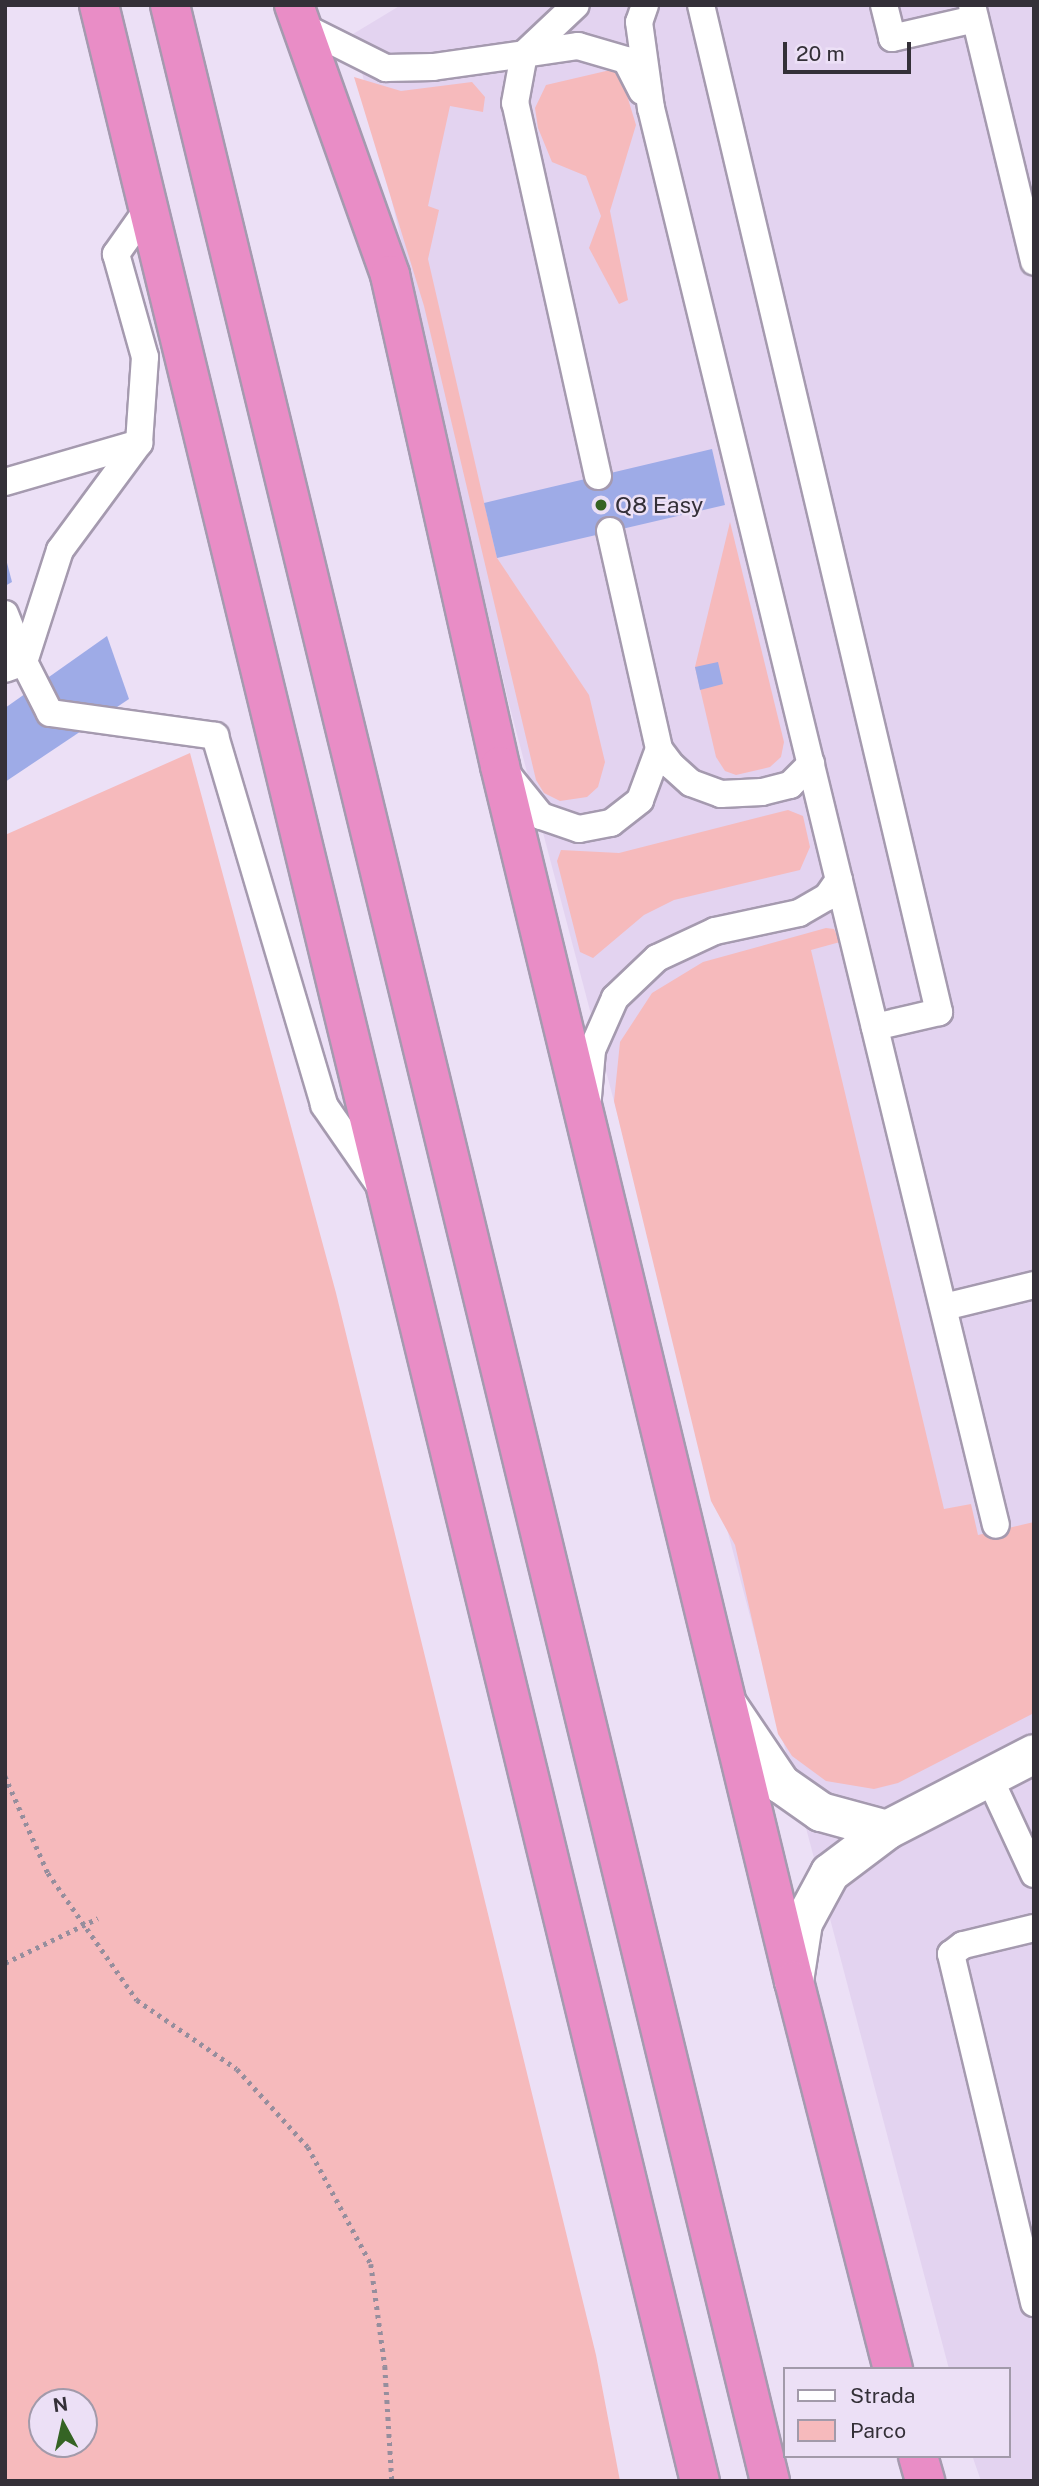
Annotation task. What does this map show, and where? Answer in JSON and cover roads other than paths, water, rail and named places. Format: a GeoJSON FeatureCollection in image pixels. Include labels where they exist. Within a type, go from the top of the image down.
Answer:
{"type":"FeatureCollection","features":[{"type":"Feature","properties":{"kind":"highway"},"geometry":{"type":"LineString","coordinates":[[99,5],[384,1190],[700,2481]]}},
{"type":"Feature","properties":{"kind":"highway"},"geometry":{"type":"LineString","coordinates":[[170,5],[769,2481]]}},
{"type":"Feature","properties":{"kind":"highway"},"geometry":{"type":"LineString","coordinates":[[298,16],[390,275],[500,766],[794,1981],[869,2285],[892,2367]]}},
{"type":"Feature","properties":{"kind":"highway"},"geometry":{"type":"LineString","coordinates":[[869,2285],[886,2367]]}},
{"type":"Feature","properties":{"kind":"highway"},"geometry":{"type":"LineString","coordinates":[[904,2458],[910,2481]]}},
{"type":"Feature","properties":{"kind":"highway"},"geometry":{"type":"LineString","coordinates":[[919,2458],[925,2481]]}},
{"type":"Feature","properties":{"kind":"street"},"geometry":{"type":"LineString","coordinates":[[729,1707],[781,1784],[821,1812],[887,1830]]}},
{"type":"Feature","properties":{"kind":"street"},"geometry":{"type":"LineString","coordinates":[[794,1981],[803,1923],[830,1873],[887,1830],[1034,1754]]}},
{"type":"Feature","properties":{"kind":"lane"},"geometry":{"type":"LineString","coordinates":[[576,5],[524,54],[515,103],[598,476]]}},
{"type":"Feature","properties":{"kind":"lane"},"geometry":{"type":"LineString","coordinates":[[645,5],[639,22],[651,108],[996,1525]]}},
{"type":"Feature","properties":{"kind":"lane"},"geometry":{"type":"LineString","coordinates":[[701,5],[939,1012],[875,1027]]}},
{"type":"Feature","properties":{"kind":"lane"},"geometry":{"type":"LineString","coordinates":[[884,5],[892,38],[973,12],[1034,262]]}},
{"type":"Feature","properties":{"kind":"lane"},"geometry":{"type":"LineString","coordinates":[[298,16],[386,68],[433,67],[578,47],[626,60],[651,108]]}},
{"type":"Feature","properties":{"kind":"lane"},"geometry":{"type":"LineString","coordinates":[[14,665],[60,550],[139,443],[145,357],[116,254],[147,210]]}},
{"type":"Feature","properties":{"kind":"lane"},"geometry":{"type":"LineString","coordinates":[[5,482],[139,443]]}},
{"type":"Feature","properties":{"kind":"lane"},"geometry":{"type":"LineString","coordinates":[[610,531],[659,749],[691,783],[721,794],[762,792],[790,785],[811,764]]}},
{"type":"Feature","properties":{"kind":"lane"},"geometry":{"type":"LineString","coordinates":[[5,614],[14,665],[50,713],[215,736],[324,1105],[384,1190]]}},
{"type":"Feature","properties":{"kind":"lane"},"geometry":{"type":"LineString","coordinates":[[500,766],[541,816],[579,829],[611,823],[640,800],[659,749]]}},
{"type":"Feature","properties":{"kind":"lane"},"geometry":{"type":"LineString","coordinates":[[587,1117],[592,1050],[615,998],[657,958],[715,931],[799,913],[827,897],[839,880]]}},
{"type":"Feature","properties":{"kind":"lane"},"geometry":{"type":"LineString","coordinates":[[944,1307],[1034,1285]]}},
{"type":"Feature","properties":{"kind":"lane"},"geometry":{"type":"LineString","coordinates":[[989,1777],[1034,1874]]}},
{"type":"Feature","properties":{"kind":"lane"},"geometry":{"type":"LineString","coordinates":[[1034,1928],[963,1945],[951,1954],[1034,2303]]}},
{"type":"Feature","properties":{"kind":"place","name":"Q8 Easy"},"geometry":{"type":"Point","coordinates":[601,505]}}]}
